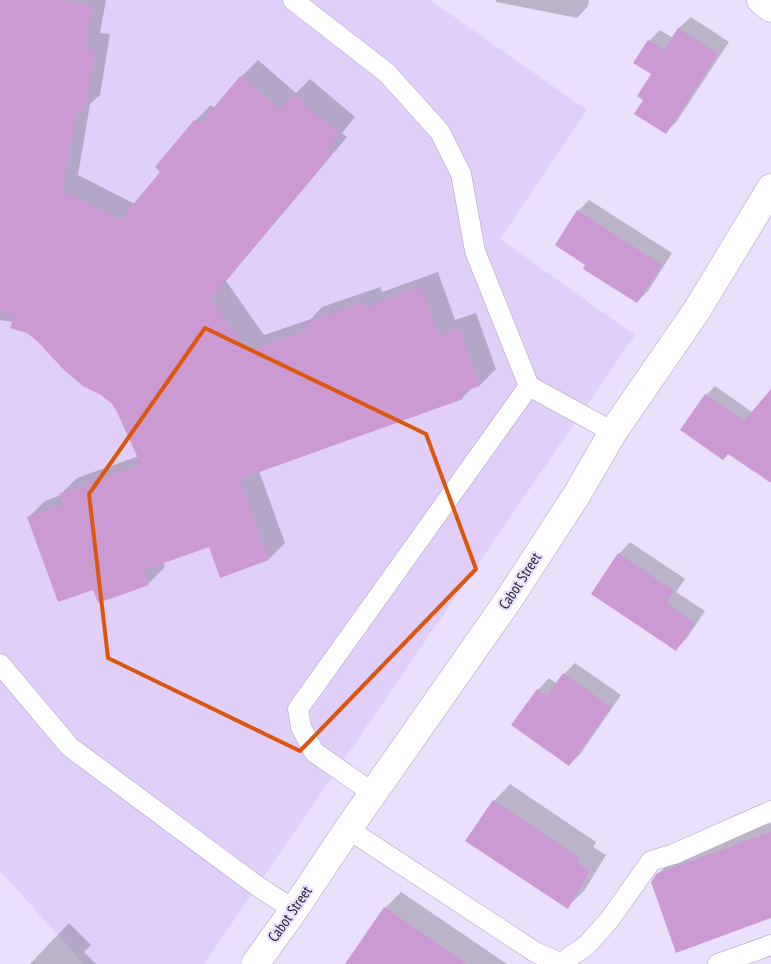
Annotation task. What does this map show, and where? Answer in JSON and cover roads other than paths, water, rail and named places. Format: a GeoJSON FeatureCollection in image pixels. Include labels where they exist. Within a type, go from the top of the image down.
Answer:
{"type":"FeatureCollection","features":[{"type":"Feature","properties":{"kind":"main road"},"geometry":{"type":"LineString","coordinates":[[761,0],[771,8]]}},
{"type":"Feature","properties":{"kind":"main road","name":"Cabot Street"},"geometry":{"type":"LineString","coordinates":[[255,964],[507,602],[576,496],[613,432],[697,310],[771,188]]}},
{"type":"Feature","properties":{"kind":"lane"},"geometry":{"type":"LineString","coordinates":[[293,0],[387,73],[440,132],[461,174],[474,251],[529,386],[613,432]]}},
{"type":"Feature","properties":{"kind":"lane"},"geometry":{"type":"LineString","coordinates":[[373,793],[314,752],[301,727],[298,710],[529,386]]}},
{"type":"Feature","properties":{"kind":"lane"},"geometry":{"type":"LineString","coordinates":[[0,664],[70,747],[253,883],[294,910]]}},
{"type":"Feature","properties":{"kind":"lane"},"geometry":{"type":"LineString","coordinates":[[348,828],[535,952],[560,964],[587,945],[604,926],[651,861],[674,854],[771,811]]}},
{"type":"Feature","properties":{"kind":"lane"},"geometry":{"type":"LineString","coordinates":[[718,964],[771,945]]}}]}
